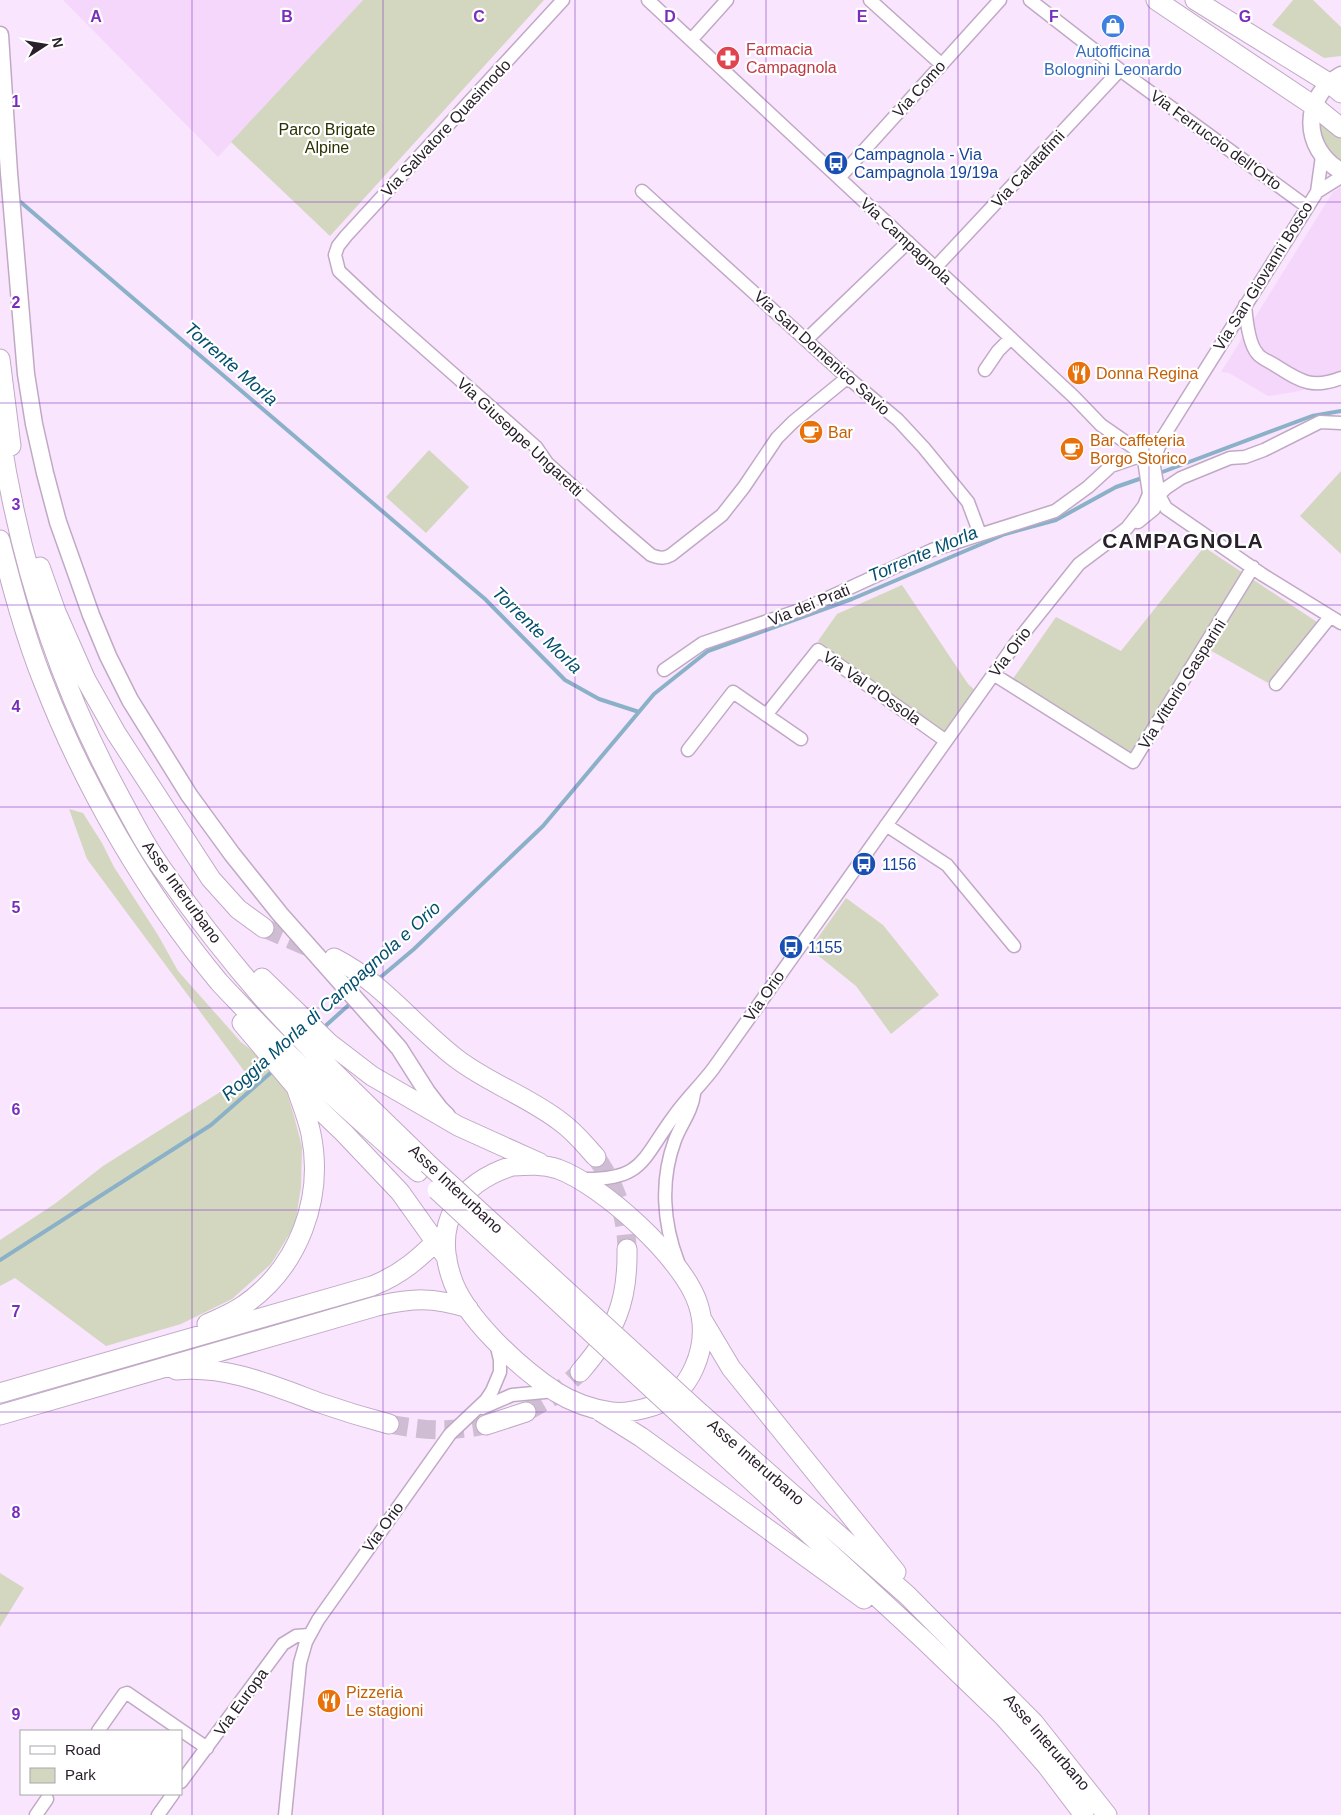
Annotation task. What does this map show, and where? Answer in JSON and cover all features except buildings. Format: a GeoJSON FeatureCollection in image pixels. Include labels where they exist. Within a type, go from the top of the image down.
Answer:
{"type":"FeatureCollection","features":[{"type":"Feature","properties":{"kind":"highway"},"geometry":{"type":"LineString","coordinates":[[1156,0],[1314,106],[1341,128]]}},
{"type":"Feature","properties":{"kind":"highway"},"geometry":{"type":"LineString","coordinates":[[1195,0],[1337,84]]}},
{"type":"Feature","properties":{"kind":"highway"},"geometry":{"type":"LineString","coordinates":[[0,359],[15,471],[39,564],[56,612],[86,680],[116,733],[211,879],[238,908],[264,928]]}},
{"type":"Feature","properties":{"kind":"highway","name":"Asse Interurbano"},"geometry":{"type":"LineString","coordinates":[[0,433],[18,530],[36,595],[55,652],[80,716],[106,772],[134,824],[167,876],[234,963],[324,1049],[423,1168],[694,1418],[1004,1717],[1047,1766],[1084,1815]]}},
{"type":"Feature","properties":{"kind":"highway"},"geometry":{"type":"LineString","coordinates":[[0,540],[17,603],[43,681],[80,766],[98,818],[151,906],[199,972],[270,1046],[296,1079],[441,1237],[450,1276],[456,1289],[468,1308],[496,1343],[556,1391],[596,1409],[641,1437],[862,1597],[894,1624],[989,1713],[997,1717],[1004,1717]]}},
{"type":"Feature","properties":{"kind":"highway"},"geometry":{"type":"LineString","coordinates":[[334,958],[360,974],[458,1059],[489,1080],[543,1109],[563,1123],[596,1157]]}},
{"type":"Feature","properties":{"kind":"highway"},"geometry":{"type":"LineString","coordinates":[[324,1049],[458,1126],[544,1166]]}},
{"type":"Feature","properties":{"kind":"highway"},"geometry":{"type":"LineString","coordinates":[[63,1375],[111,1353],[200,1326],[228,1315],[246,1304],[284,1266],[307,1222],[314,1196],[316,1172],[311,1132],[296,1079]]}},
{"type":"Feature","properties":{"kind":"highway","name":"Asse Interurbano"},"geometry":{"type":"LineString","coordinates":[[296,1079],[423,1168]]}},
{"type":"Feature","properties":{"kind":"highway"},"geometry":{"type":"LineString","coordinates":[[0,1393],[391,1279],[405,1270],[441,1237],[458,1202],[477,1182],[499,1170],[512,1166],[544,1166],[557,1169],[580,1179],[598,1190],[630,1217],[660,1247],[681,1272],[692,1289],[707,1330],[731,1368],[892,1568],[936,1613],[939,1626]]}},
{"type":"Feature","properties":{"kind":"highway"},"geometry":{"type":"LineString","coordinates":[[580,1372],[605,1340],[618,1316],[627,1281],[627,1249]]}},
{"type":"Feature","properties":{"kind":"highway"},"geometry":{"type":"LineString","coordinates":[[0,1415],[378,1306],[405,1300],[437,1300],[468,1308]]}},
{"type":"Feature","properties":{"kind":"highway"},"geometry":{"type":"LineString","coordinates":[[596,1409],[613,1412],[628,1411],[657,1404],[671,1397],[685,1384],[696,1364],[702,1346],[702,1318]]}},
{"type":"Feature","properties":{"kind":"highway"},"geometry":{"type":"LineString","coordinates":[[140,1374],[186,1369],[242,1376],[266,1382],[357,1415],[389,1424]]}},
{"type":"Feature","properties":{"kind":"highway"},"geometry":{"type":"LineString","coordinates":[[486,1425],[526,1412]]}},
{"type":"Feature","properties":{"kind":"highway","name":"Asse Interurbano"},"geometry":{"type":"LineString","coordinates":[[694,1418],[907,1595],[1034,1723],[1107,1815]]}},
{"type":"Feature","properties":{"kind":"main road"},"geometry":{"type":"LineString","coordinates":[[0,35],[9,172],[26,374],[34,424],[58,522],[91,615],[108,656],[130,700],[189,795],[232,854],[280,914],[399,1048],[440,1110],[458,1126]]}},
{"type":"Feature","properties":{"kind":"main road"},"geometry":{"type":"LineString","coordinates":[[1337,84],[1320,94],[1311,118],[1312,135],[1316,146],[1322,156],[1341,171]]}},
{"type":"Feature","properties":{"kind":"street","name":"Via Salvatore Quasimodo"},"geometry":{"type":"LineString","coordinates":[[336,259],[335,254],[338,246],[346,236],[563,0]]}},
{"type":"Feature","properties":{"kind":"street","name":"Via Campagnola"},"geometry":{"type":"LineString","coordinates":[[648,0],[1074,397],[1101,425],[1149,461]]}},
{"type":"Feature","properties":{"kind":"street"},"geometry":{"type":"LineString","coordinates":[[691,40],[727,0]]}},
{"type":"Feature","properties":{"kind":"street"},"geometry":{"type":"LineString","coordinates":[[870,0],[941,64]]}},
{"type":"Feature","properties":{"kind":"street","name":"Via Como"},"geometry":{"type":"LineString","coordinates":[[839,178],[1000,0]]}},
{"type":"Feature","properties":{"kind":"street","name":"Via Ferruccio dell'Orto"},"geometry":{"type":"LineString","coordinates":[[1030,0],[1120,70],[1306,206]]}},
{"type":"Feature","properties":{"kind":"street","name":"Via Calatafimi"},"geometry":{"type":"LineString","coordinates":[[935,268],[1120,70]]}},
{"type":"Feature","properties":{"kind":"street","name":"Via San Giovanni Bosco"},"geometry":{"type":"LineString","coordinates":[[1317,192],[1322,156]]}},
{"type":"Feature","properties":{"kind":"street","name":"Via San Giovanni Bosco"},"geometry":{"type":"LineString","coordinates":[[1149,461],[1306,206],[1317,192],[1341,177]]}},
{"type":"Feature","properties":{"kind":"street","name":"Via San Domenico Savio"},"geometry":{"type":"LineString","coordinates":[[642,191],[806,340],[898,420],[924,448],[968,502],[980,534]]}},
{"type":"Feature","properties":{"kind":"street"},"geometry":{"type":"LineString","coordinates":[[806,340],[908,242]]}},
{"type":"Feature","properties":{"kind":"street","name":"Via Giuseppe Ungaretti"},"geometry":{"type":"LineString","coordinates":[[336,259],[339,270],[373,303],[536,447],[547,463],[616,525],[651,555],[659,558],[666,558],[671,555],[722,516],[777,438],[793,422],[848,377]]}},
{"type":"Feature","properties":{"kind":"street"},"geometry":{"type":"LineString","coordinates":[[1245,305],[1246,326],[1256,353],[1296,378],[1306,382],[1325,384],[1341,378]]}},
{"type":"Feature","properties":{"kind":"street"},"geometry":{"type":"LineString","coordinates":[[985,370],[998,351],[1011,338]]}},
{"type":"Feature","properties":{"kind":"street","name":"Via Orio"},"geometry":{"type":"LineString","coordinates":[[580,1179],[602,1180],[628,1174],[648,1156],[686,1098],[694,1094],[1015,644],[1079,564],[1127,528],[1144,506],[1153,489],[1166,488],[1180,478],[1230,458],[1245,457],[1264,450],[1320,422],[1341,423]]}},
{"type":"Feature","properties":{"kind":"street"},"geometry":{"type":"LineString","coordinates":[[1149,461],[1154,509]]}},
{"type":"Feature","properties":{"kind":"street","name":"Via dei Prati"},"geometry":{"type":"LineString","coordinates":[[664,670],[703,643],[806,608],[932,550],[1055,511],[1088,487],[1110,466],[1149,461]]}},
{"type":"Feature","properties":{"kind":"street"},"geometry":{"type":"LineString","coordinates":[[1153,489],[1166,508],[1336,620],[1276,684]]}},
{"type":"Feature","properties":{"kind":"street"},"geometry":{"type":"LineString","coordinates":[[1154,509],[1189,523]]}},
{"type":"Feature","properties":{"kind":"street"},"geometry":{"type":"LineString","coordinates":[[1127,528],[1154,509]]}},
{"type":"Feature","properties":{"kind":"street","name":"Via Vittorio Gasparini"},"geometry":{"type":"LineString","coordinates":[[993,674],[1134,762],[1253,567]]}},
{"type":"Feature","properties":{"kind":"street","name":"Via Val d'Ossola"},"geometry":{"type":"LineString","coordinates":[[766,715],[818,650],[946,741]]}},
{"type":"Feature","properties":{"kind":"street"},"geometry":{"type":"LineString","coordinates":[[688,750],[734,692],[801,739]]}},
{"type":"Feature","properties":{"kind":"street"},"geometry":{"type":"LineString","coordinates":[[886,824],[946,865],[1014,946]]}},
{"type":"Feature","properties":{"kind":"street","name":"Via Orio"},"geometry":{"type":"LineString","coordinates":[[681,1272],[668,1226],[665,1182],[670,1156],[676,1138],[693,1103],[694,1094]]}},
{"type":"Feature","properties":{"kind":"street","name":"Via Orio"},"geometry":{"type":"LineString","coordinates":[[285,1815],[300,1664],[310,1635],[318,1620],[445,1442],[461,1422],[486,1400],[500,1372],[500,1360],[496,1343]]}},
{"type":"Feature","properties":{"kind":"street","name":"Via Orio"},"geometry":{"type":"LineString","coordinates":[[461,1422],[488,1404],[502,1398],[520,1394],[556,1391]]}},
{"type":"Feature","properties":{"kind":"street","name":"Via Europa"},"geometry":{"type":"LineString","coordinates":[[182,1781],[283,1644],[296,1636],[310,1635]]}},
{"type":"Feature","properties":{"kind":"street"},"geometry":{"type":"LineString","coordinates":[[99,1730],[124,1694],[127,1693],[181,1730]]}},
{"type":"Feature","properties":{"kind":"street"},"geometry":{"type":"LineString","coordinates":[[182,1731],[207,1748]]}},
{"type":"Feature","properties":{"kind":"street"},"geometry":{"type":"LineString","coordinates":[[158,1815],[172,1795]]}},
{"type":"Feature","properties":{"kind":"street"},"geometry":{"type":"LineString","coordinates":[[36,1815],[47,1799]]}},
{"type":"Feature","properties":{"kind":"shaded area"},"geometry":{"type":"Polygon","coordinates":[[[63,0],[363,0],[218,157],[63,0]]]}},
{"type":"Feature","properties":{"kind":"shaded area"},"geometry":{"type":"Polygon","coordinates":[[[1341,187],[1341,380],[1295,392],[1268,396],[1229,373],[1221,372],[1333,192],[1341,187]]]}},
{"type":"Feature","properties":{"kind":"green space","name":"Parco Brigate Alpine"},"geometry":{"type":"Polygon","coordinates":[[[363,0],[544,0],[330,236],[231,142],[363,0]]]}},
{"type":"Feature","properties":{"kind":"green space"},"geometry":{"type":"Polygon","coordinates":[[[1293,0],[1313,0],[1341,27],[1341,56],[1324,58],[1272,25],[1293,0]]]}},
{"type":"Feature","properties":{"kind":"green space"},"geometry":{"type":"Polygon","coordinates":[[[1323,124],[1341,138],[1341,163],[1324,142],[1321,131],[1321,125],[1323,124]]]}},
{"type":"Feature","properties":{"kind":"green space"},"geometry":{"type":"Polygon","coordinates":[[[429,450],[469,487],[426,533],[386,497],[429,450]]]}},
{"type":"Feature","properties":{"kind":"green space"},"geometry":{"type":"Polygon","coordinates":[[[1341,471],[1341,554],[1300,516],[1341,471]]]}},
{"type":"Feature","properties":{"kind":"green space"},"geometry":{"type":"Polygon","coordinates":[[[1204,547],[1317,622],[1268,683],[1201,645],[1133,756],[1010,683],[1056,617],[1121,651],[1204,547]]]}},
{"type":"Feature","properties":{"kind":"green space"},"geometry":{"type":"Polygon","coordinates":[[[902,585],[968,684],[976,691],[946,733],[818,641],[837,614],[902,585]]]}},
{"type":"Feature","properties":{"kind":"green space"},"geometry":{"type":"Polygon","coordinates":[[[69,809],[83,813],[178,971],[241,1042],[260,1057],[285,1087],[302,1147],[301,1187],[295,1225],[271,1264],[232,1299],[181,1324],[106,1346],[15,1278],[0,1286],[0,1240],[56,1203],[103,1166],[247,1075],[87,859],[69,809]]]}},
{"type":"Feature","properties":{"kind":"green space"},"geometry":{"type":"Polygon","coordinates":[[[846,898],[883,925],[939,995],[891,1034],[856,986],[810,949],[846,898]]]}},
{"type":"Feature","properties":{"kind":"green space"},"geometry":{"type":"Polygon","coordinates":[[[0,1573],[24,1588],[0,1627],[0,1573]]]}},
{"type":"Feature","properties":{"kind":"waterway","name":"Torrente Morla"},"geometry":{"type":"LineString","coordinates":[[17,199],[485,599],[565,680],[599,699],[639,712]]}},
{"type":"Feature","properties":{"kind":"waterway","name":"Torrente Morla"},"geometry":{"type":"LineString","coordinates":[[1157,474],[1312,416],[1341,411]]}},
{"type":"Feature","properties":{"kind":"waterway","name":"Torrente Morla"},"geometry":{"type":"LineString","coordinates":[[376,981],[414,949],[543,826],[654,694],[708,651],[852,599],[1005,534],[1056,520],[1116,487],[1145,477]]}},
{"type":"Feature","properties":{"kind":"waterway","name":"Roggia Morla di Campagnola e Orio"},"geometry":{"type":"LineString","coordinates":[[322,1029],[352,1002]]}},
{"type":"Feature","properties":{"kind":"waterway","name":"Roggia Morla di Campagnola e Orio"},"geometry":{"type":"LineString","coordinates":[[0,1260],[211,1125],[275,1069]]}},
{"type":"Feature","properties":{"kind":"tunnel"},"geometry":{"type":"LineString","coordinates":[[264,928],[315,950]]}},
{"type":"Feature","properties":{"kind":"tunnel"},"geometry":{"type":"LineString","coordinates":[[596,1157],[619,1201],[625,1224],[627,1249]]}},
{"type":"Feature","properties":{"kind":"tunnel"},"geometry":{"type":"LineString","coordinates":[[526,1412],[554,1396],[580,1372]]}},
{"type":"Feature","properties":{"kind":"tunnel"},"geometry":{"type":"LineString","coordinates":[[389,1424],[438,1430],[486,1425]]}},
{"type":"Feature","properties":{"kind":"place","name":"Autofficina Bolognini Leonardo"},"geometry":{"type":"Point","coordinates":[1113,26]}},
{"type":"Feature","properties":{"kind":"place","name":"Farmacia Campagnola"},"geometry":{"type":"Point","coordinates":[728,58]}},
{"type":"Feature","properties":{"kind":"place","name":"Campagnola - Via Campagnola 19/19a"},"geometry":{"type":"Point","coordinates":[836,163]}},
{"type":"Feature","properties":{"kind":"place","name":"Donna Regina"},"geometry":{"type":"Point","coordinates":[1079,373]}},
{"type":"Feature","properties":{"kind":"place","name":"Bar"},"geometry":{"type":"Point","coordinates":[811,432]}},
{"type":"Feature","properties":{"kind":"place","name":"Bar caffeteria Borgo Storico"},"geometry":{"type":"Point","coordinates":[1072,449]}},
{"type":"Feature","properties":{"kind":"place","name":"1156"},"geometry":{"type":"Point","coordinates":[864,864]}},
{"type":"Feature","properties":{"kind":"place","name":"1155"},"geometry":{"type":"Point","coordinates":[791,947]}},
{"type":"Feature","properties":{"kind":"place","name":"Pizzeria Le stagioni"},"geometry":{"type":"Point","coordinates":[329,1701]}},
{"type":"Feature","properties":{"kind":"district","name":"CAMPAGNOLA"},"geometry":{"type":"Point","coordinates":[1183,540]}}]}
